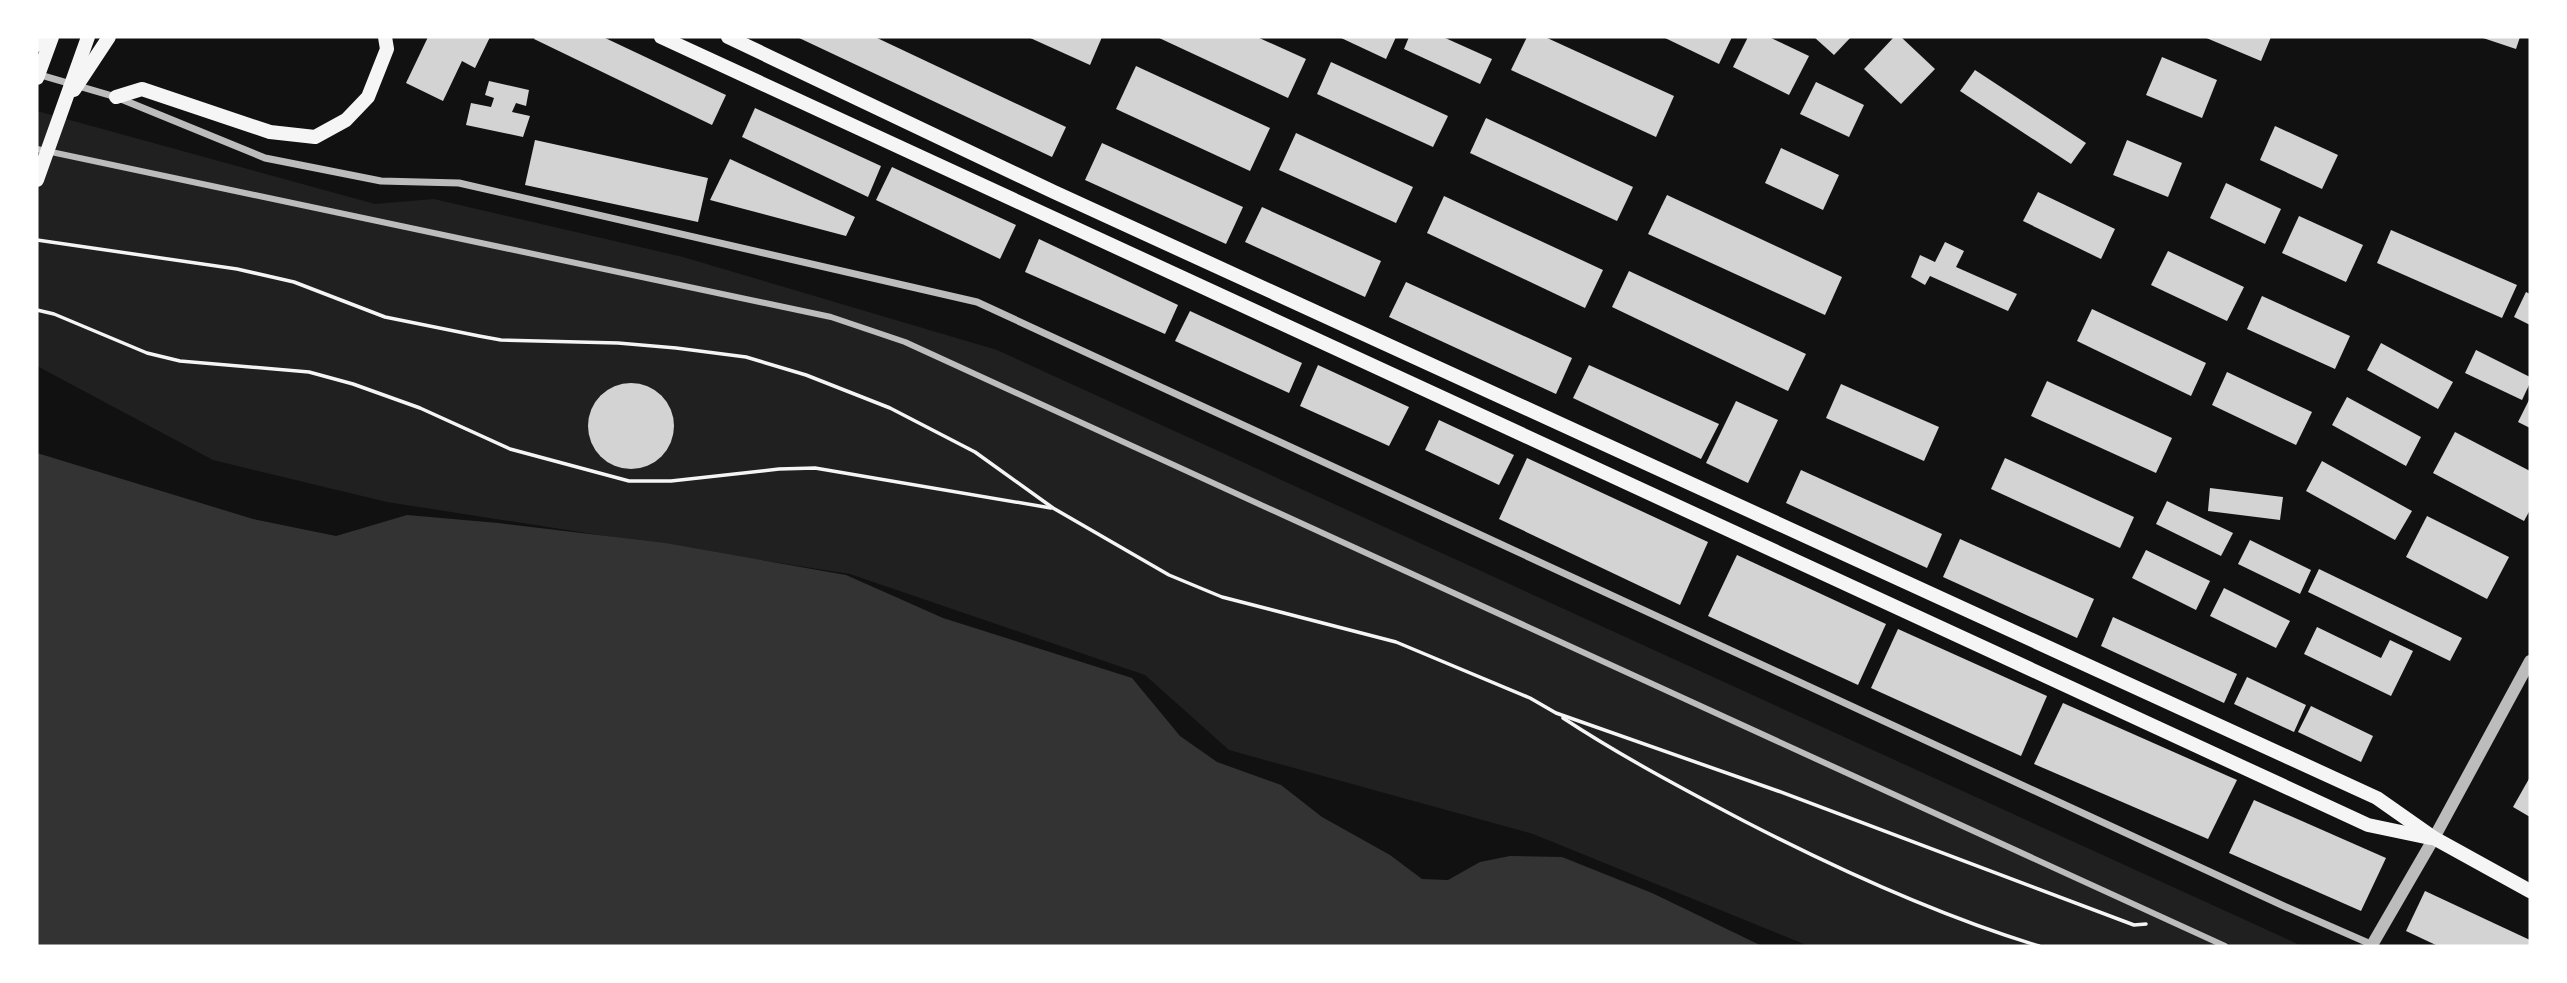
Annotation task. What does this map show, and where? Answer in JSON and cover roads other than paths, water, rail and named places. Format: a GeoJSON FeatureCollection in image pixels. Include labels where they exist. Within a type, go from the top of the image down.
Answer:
{"type":"FeatureCollection","features":[{"type":"Feature","properties":{"kind":"main road"},"geometry":{"type":"LineString","coordinates":[[37,46],[38,37]]}},
{"type":"Feature","properties":{"kind":"main road"},"geometry":{"type":"LineString","coordinates":[[37,76],[52,37]]}},
{"type":"Feature","properties":{"kind":"main road"},"geometry":{"type":"LineString","coordinates":[[37,180],[59,111],[88,37]]}},
{"type":"Feature","properties":{"kind":"main road"},"geometry":{"type":"LineString","coordinates":[[59,111],[109,37]]}},
{"type":"Feature","properties":{"kind":"main road"},"geometry":{"type":"LineString","coordinates":[[116,97],[142,89],[270,132],[315,136],[346,120],[368,97],[387,49],[385,37]]}},
{"type":"Feature","properties":{"kind":"main road"},"geometry":{"type":"LineString","coordinates":[[662,37],[2368,825],[2434,838]]}},
{"type":"Feature","properties":{"kind":"main road"},"geometry":{"type":"LineString","coordinates":[[728,37],[1067,198],[2377,798],[2434,838],[2530,891]]}},
{"type":"Feature","properties":{"kind":"street"},"geometry":{"type":"LineString","coordinates":[[37,76],[116,97],[265,158],[381,181],[459,183],[977,302],[2373,945],[2530,661]]}},
{"type":"Feature","properties":{"kind":"street"},"geometry":{"type":"LineString","coordinates":[[37,149],[831,317],[905,342],[2225,946]]}}]}
